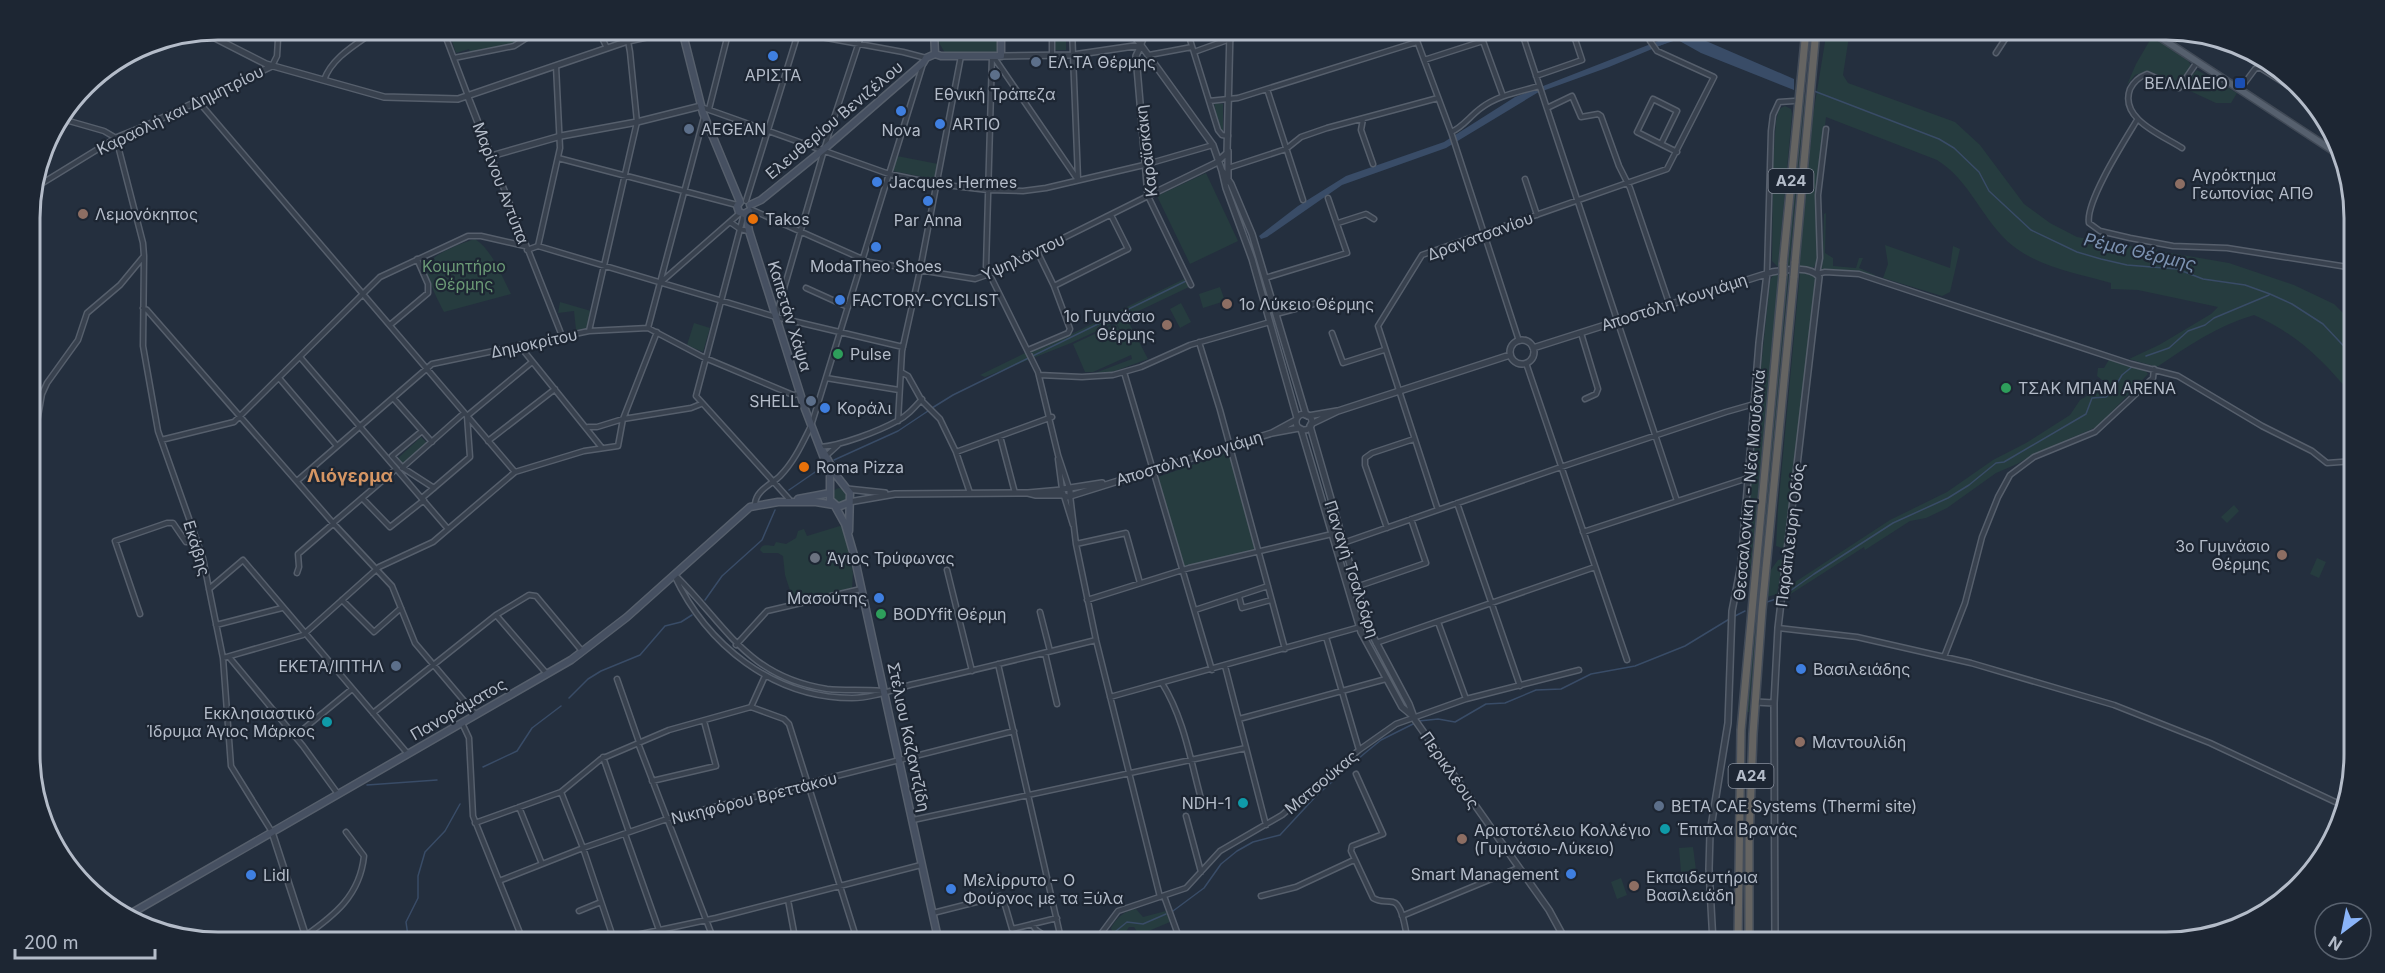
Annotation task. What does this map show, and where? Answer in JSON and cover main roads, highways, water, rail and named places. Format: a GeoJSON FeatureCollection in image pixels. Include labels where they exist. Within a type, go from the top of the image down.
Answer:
{"type":"FeatureCollection","features":[{"type":"Feature","properties":{"kind":"highway","name":"Θεσσαλονίκη - Νέα Μουδανιά"},"geometry":{"type":"LineString","coordinates":[[1738,932],[1740,758],[1750,617],[1784,264],[1796,99],[1805,40]]}},
{"type":"Feature","properties":{"kind":"highway","name":"Θεσσαλονίκη - Νέα Μουδανιά"},"geometry":{"type":"LineString","coordinates":[[1749,932],[1750,793],[1755,702],[1816,40]]}},
{"type":"Feature","properties":{"kind":"main road"},"geometry":{"type":"LineString","coordinates":[[2163,40],[2330,149]]}},
{"type":"Feature","properties":{"kind":"main road","name":"Καπετάν Χάψα"},"geometry":{"type":"LineString","coordinates":[[683,41],[704,117],[744,208],[749,231],[800,394],[811,426],[828,462]]}},
{"type":"Feature","properties":{"kind":"main road"},"geometry":{"type":"LineString","coordinates":[[934,41],[935,54],[961,56],[1001,56],[1001,41]]}},
{"type":"Feature","properties":{"kind":"main road","name":"Ελευθερίου Βενιζέλου"},"geometry":{"type":"LineString","coordinates":[[744,208],[760,200],[824,149],[924,61],[935,54]]}},
{"type":"Feature","properties":{"kind":"main road"},"geometry":{"type":"LineString","coordinates":[[778,502],[821,502],[842,507],[849,502],[850,495],[828,462]]}},
{"type":"Feature","properties":{"kind":"main road"},"geometry":{"type":"LineString","coordinates":[[828,462],[831,481],[830,500],[834,506]]}},
{"type":"Feature","properties":{"kind":"main road"},"geometry":{"type":"LineString","coordinates":[[778,502],[830,492],[837,486],[846,488]]}},
{"type":"Feature","properties":{"kind":"main road","name":"Πανοράματος"},"geometry":{"type":"LineString","coordinates":[[135,911],[582,652],[627,617],[747,509],[755,504],[778,502]]}},
{"type":"Feature","properties":{"kind":"main road","name":"Στέλιου Καζαντζίδη"},"geometry":{"type":"LineString","coordinates":[[849,502],[849,538]]}},
{"type":"Feature","properties":{"kind":"main road","name":"Στέλιου Καζαντζίδη"},"geometry":{"type":"LineString","coordinates":[[834,506],[841,514],[849,538],[885,691],[937,932]]}},
{"type":"Feature","properties":{"kind":"water"},"geometry":{"type":"Polygon","coordinates":[[[1661,40],[1673,40],[1537,93],[1446,148],[1342,185],[1267,237],[1261,239],[1259,236],[1298,206],[1346,176],[1444,142],[1515,97],[1661,40]]]}},
{"type":"Feature","properties":{"kind":"water"},"geometry":{"type":"Polygon","coordinates":[[[1678,40],[1704,40],[1794,79],[1794,90],[1701,53],[1678,40]]]}},
{"type":"Feature","properties":{"kind":"waterway"},"geometry":{"type":"LineString","coordinates":[[1659,45],[1673,40]]}},
{"type":"Feature","properties":{"kind":"waterway","name":"Ρέμα Θέρμης"},"geometry":{"type":"LineString","coordinates":[[1814,91],[1939,139],[1954,148],[1979,172],[1989,191],[2031,230],[2077,252],[2101,259],[2127,265],[2177,269],[2203,279],[2245,285],[2270,294],[2292,304],[2323,324],[2344,346]]}},
{"type":"Feature","properties":{"kind":"waterway"},"geometry":{"type":"LineString","coordinates":[[932,408],[953,395],[1186,281]]}},
{"type":"Feature","properties":{"kind":"waterway"},"geometry":{"type":"LineString","coordinates":[[2146,356],[2169,348],[2188,331],[2205,325],[2214,318],[2269,295]]}},
{"type":"Feature","properties":{"kind":"waterway"},"geometry":{"type":"LineString","coordinates":[[1783,596],[1893,523],[1948,498],[1969,485],[1996,463],[2004,462],[2086,414],[2092,398],[2106,397],[2112,392],[2122,375],[2133,366]]}},
{"type":"Feature","properties":{"kind":"waterway"},"geometry":{"type":"LineString","coordinates":[[834,460],[898,431],[928,411]]}},
{"type":"Feature","properties":{"kind":"waterway"},"geometry":{"type":"LineString","coordinates":[[789,490],[821,468]]}},
{"type":"Feature","properties":{"kind":"waterway"},"geometry":{"type":"LineString","coordinates":[[705,600],[722,576],[762,540],[775,510]]}},
{"type":"Feature","properties":{"kind":"waterway"},"geometry":{"type":"LineString","coordinates":[[1767,602],[1776,599]]}},
{"type":"Feature","properties":{"kind":"waterway"},"geometry":{"type":"LineString","coordinates":[[1735,616],[1745,611]]}},
{"type":"Feature","properties":{"kind":"waterway"},"geometry":{"type":"LineString","coordinates":[[569,698],[588,679],[601,671],[640,655],[665,626],[681,622],[692,615]]}},
{"type":"Feature","properties":{"kind":"waterway"},"geometry":{"type":"LineString","coordinates":[[1419,721],[1438,719],[1455,722],[1486,704],[1505,703],[1536,690],[1561,689],[1591,674],[1635,666],[1685,646],[1731,618]]}},
{"type":"Feature","properties":{"kind":"waterway"},"geometry":{"type":"LineString","coordinates":[[483,767],[517,751],[532,728],[561,706]]}},
{"type":"Feature","properties":{"kind":"waterway"},"geometry":{"type":"LineString","coordinates":[[1173,911],[1204,888],[1221,864],[1237,851],[1253,842],[1280,835],[1317,795],[1365,753],[1381,740],[1415,723]]}},
{"type":"Feature","properties":{"kind":"waterway"},"geometry":{"type":"LineString","coordinates":[[367,785],[437,780]]}},
{"type":"Feature","properties":{"kind":"waterway"},"geometry":{"type":"LineString","coordinates":[[407,932],[406,922],[418,898],[418,876],[425,852],[445,831],[460,804]]}},
{"type":"Feature","properties":{"kind":"waterway"},"geometry":{"type":"LineString","coordinates":[[1116,932],[1127,922],[1143,924],[1166,914]]}},
{"type":"Feature","properties":{"kind":"place","name":"ΑΡΙΣΤΑ"},"geometry":{"type":"Point","coordinates":[773,56]}},
{"type":"Feature","properties":{"kind":"place","name":"ΕΛ.ΤΑ Θέρμης"},"geometry":{"type":"Point","coordinates":[1036,62]}},
{"type":"Feature","properties":{"kind":"place","name":"Εθνική Τράπεζα"},"geometry":{"type":"Point","coordinates":[995,75]}},
{"type":"Feature","properties":{"kind":"place","name":"ΒΕΛΛΙΔΕΙΟ"},"geometry":{"type":"Point","coordinates":[2240,83]}},
{"type":"Feature","properties":{"kind":"place","name":"Nova"},"geometry":{"type":"Point","coordinates":[901,111]}},
{"type":"Feature","properties":{"kind":"place","name":"ARTIO"},"geometry":{"type":"Point","coordinates":[940,124]}},
{"type":"Feature","properties":{"kind":"place","name":"AEGEAN"},"geometry":{"type":"Point","coordinates":[689,129]}},
{"type":"Feature","properties":{"kind":"place","name":"Jacques Hermes"},"geometry":{"type":"Point","coordinates":[877,182]}},
{"type":"Feature","properties":{"kind":"place","name":"Αγρόκτημα Γεωπονίας ΑΠΘ"},"geometry":{"type":"Point","coordinates":[2180,184]}},
{"type":"Feature","properties":{"kind":"place","name":"Par Anna"},"geometry":{"type":"Point","coordinates":[928,201]}},
{"type":"Feature","properties":{"kind":"place","name":"Λεμονόκηπος"},"geometry":{"type":"Point","coordinates":[83,214]}},
{"type":"Feature","properties":{"kind":"place","name":"Takos"},"geometry":{"type":"Point","coordinates":[753,219]}},
{"type":"Feature","properties":{"kind":"place","name":"ModaTheo Shoes"},"geometry":{"type":"Point","coordinates":[876,247]}},
{"type":"Feature","properties":{"kind":"place","name":"FACTORY-CYCLIST"},"geometry":{"type":"Point","coordinates":[840,300]}},
{"type":"Feature","properties":{"kind":"place","name":"1ο Λύκειο Θέρμης"},"geometry":{"type":"Point","coordinates":[1227,304]}},
{"type":"Feature","properties":{"kind":"place","name":"1ο Γυμνάσιο Θέρμης"},"geometry":{"type":"Point","coordinates":[1167,325]}},
{"type":"Feature","properties":{"kind":"place","name":"Pulse"},"geometry":{"type":"Point","coordinates":[838,354]}},
{"type":"Feature","properties":{"kind":"place","name":"ΤΣΑΚ ΜΠΑΜ ARENA"},"geometry":{"type":"Point","coordinates":[2006,388]}},
{"type":"Feature","properties":{"kind":"place","name":"SHELL"},"geometry":{"type":"Point","coordinates":[811,401]}},
{"type":"Feature","properties":{"kind":"place","name":"Κοράλι"},"geometry":{"type":"Point","coordinates":[825,408]}},
{"type":"Feature","properties":{"kind":"place","name":"Roma Pizza"},"geometry":{"type":"Point","coordinates":[804,467]}},
{"type":"Feature","properties":{"kind":"place","name":"3ο Γυμνάσιο Θέρμης"},"geometry":{"type":"Point","coordinates":[2282,555]}},
{"type":"Feature","properties":{"kind":"place","name":"Άγιος Τρύφωνας"},"geometry":{"type":"Point","coordinates":[815,558]}},
{"type":"Feature","properties":{"kind":"place","name":"Μασούτης"},"geometry":{"type":"Point","coordinates":[879,598]}},
{"type":"Feature","properties":{"kind":"place","name":"BODYfit Θέρμη"},"geometry":{"type":"Point","coordinates":[881,614]}},
{"type":"Feature","properties":{"kind":"place","name":"ΕΚΕΤΑ/ΙΠΤΗΛ"},"geometry":{"type":"Point","coordinates":[396,666]}},
{"type":"Feature","properties":{"kind":"place","name":"Βασιλειάδης"},"geometry":{"type":"Point","coordinates":[1801,669]}},
{"type":"Feature","properties":{"kind":"place","name":"Εκκλησιαστικό Ίδρυμα Άγιος Μάρκος"},"geometry":{"type":"Point","coordinates":[327,722]}},
{"type":"Feature","properties":{"kind":"place","name":"Μαντουλίδη"},"geometry":{"type":"Point","coordinates":[1800,742]}},
{"type":"Feature","properties":{"kind":"place","name":"NDH-1"},"geometry":{"type":"Point","coordinates":[1243,803]}},
{"type":"Feature","properties":{"kind":"place","name":"BETA CAE Systems (Thermi site)"},"geometry":{"type":"Point","coordinates":[1659,806]}},
{"type":"Feature","properties":{"kind":"place","name":"Έπιπλα Βρανάς"},"geometry":{"type":"Point","coordinates":[1665,829]}},
{"type":"Feature","properties":{"kind":"place","name":"Αριστοτέλειο Κολλέγιο (Γυμνάσιο-Λύκειο)"},"geometry":{"type":"Point","coordinates":[1462,839]}},
{"type":"Feature","properties":{"kind":"place","name":"Smart Management"},"geometry":{"type":"Point","coordinates":[1571,874]}},
{"type":"Feature","properties":{"kind":"place","name":"Lidl"},"geometry":{"type":"Point","coordinates":[251,875]}},
{"type":"Feature","properties":{"kind":"place","name":"Εκπαιδευτήρια Βασιλειάδη"},"geometry":{"type":"Point","coordinates":[1634,886]}},
{"type":"Feature","properties":{"kind":"place","name":"Μελίρρυτο - Ο Φούρνος με τα Ξύλα"},"geometry":{"type":"Point","coordinates":[951,889]}},
{"type":"Feature","properties":{"kind":"district","name":"Λιόγερμα"},"geometry":{"type":"Point","coordinates":[350,476]}},
{"type":"Feature","properties":{"kind":"park label","name":"Κοιμητήριο Θέρμης"},"geometry":{"type":"Point","coordinates":[464,275]}}]}
